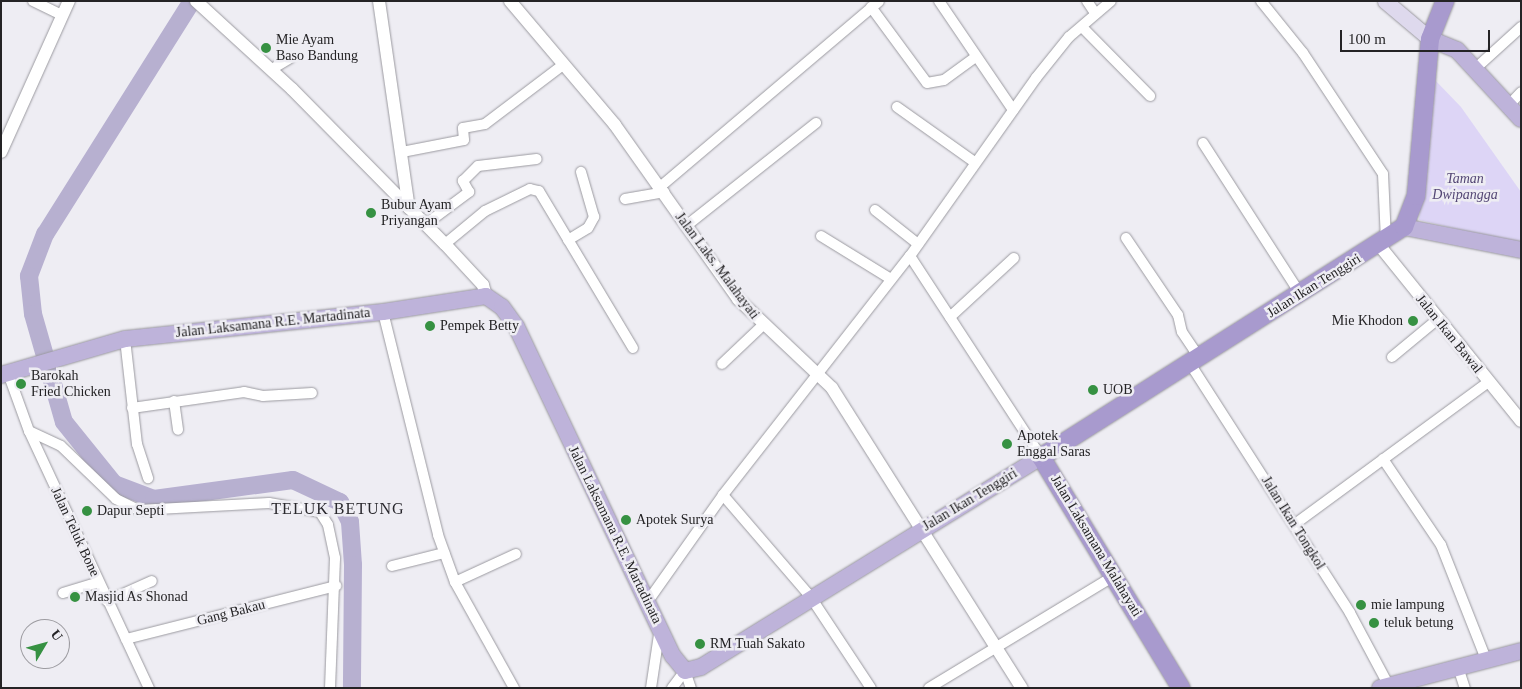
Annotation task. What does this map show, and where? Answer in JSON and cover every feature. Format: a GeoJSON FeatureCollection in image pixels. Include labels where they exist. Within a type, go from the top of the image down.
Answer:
{"type":"FeatureCollection","features":[{"type":"Feature","properties":{"kind":"highway"},"geometry":{"type":"LineString","coordinates":[[1404,227],[1416,196],[1430,39],[1445,1]]}},
{"type":"Feature","properties":{"kind":"highway","name":"Jalan Ikan Tenggiri"},"geometry":{"type":"LineString","coordinates":[[1041,457],[1382,243],[1404,227]]}},
{"type":"Feature","properties":{"kind":"highway","name":"Jalan Laksamana Malahayati"},"geometry":{"type":"LineString","coordinates":[[1041,457],[1181,688]]}},
{"type":"Feature","properties":{"kind":"main road"},"geometry":{"type":"LineString","coordinates":[[1385,1],[1430,39],[1449,44],[1515,98],[1521,119]]}},
{"type":"Feature","properties":{"kind":"main road"},"geometry":{"type":"LineString","coordinates":[[1404,227],[1521,250]]}},
{"type":"Feature","properties":{"kind":"main road","name":"Jalan Laksamana R.E. Martadinata"},"geometry":{"type":"LineString","coordinates":[[8,373],[60,355],[124,339],[383,312],[486,296],[502,307],[516,326],[660,628],[685,671]]}},
{"type":"Feature","properties":{"kind":"main road","name":"Jalan Ikan Tenggiri"},"geometry":{"type":"LineString","coordinates":[[685,671],[701,667],[810,596],[1041,457]]}},
{"type":"Feature","properties":{"kind":"main road"},"geometry":{"type":"LineString","coordinates":[[1387,687],[1521,651]]}},
{"type":"Feature","properties":{"kind":"street"},"geometry":{"type":"LineString","coordinates":[[33,1],[62,15]]}},
{"type":"Feature","properties":{"kind":"street"},"geometry":{"type":"LineString","coordinates":[[1,152],[69,1]]}},
{"type":"Feature","properties":{"kind":"street","name":"Jalan Laksamana R.E. Martadinata"},"geometry":{"type":"LineString","coordinates":[[196,1],[272,69],[426,224],[483,285],[486,296]]}},
{"type":"Feature","properties":{"kind":"street"},"geometry":{"type":"LineString","coordinates":[[380,1],[409,208]]}},
{"type":"Feature","properties":{"kind":"street","name":"Jalan Laks. Malahayati"},"geometry":{"type":"LineString","coordinates":[[510,1],[564,64],[662,190],[686,226],[762,326],[818,372],[852,415],[921,530],[1022,688]]}},
{"type":"Feature","properties":{"kind":"street"},"geometry":{"type":"LineString","coordinates":[[939,1],[1013,110]]}},
{"type":"Feature","properties":{"kind":"street"},"geometry":{"type":"LineString","coordinates":[[1087,1],[1095,12]]}},
{"type":"Feature","properties":{"kind":"street"},"geometry":{"type":"LineString","coordinates":[[648,600],[723,495],[910,256],[973,161],[1052,57],[1095,12],[1111,1]]}},
{"type":"Feature","properties":{"kind":"street"},"geometry":{"type":"LineString","coordinates":[[1261,1],[1303,53],[1383,174],[1382,243]]}},
{"type":"Feature","properties":{"kind":"street"},"geometry":{"type":"LineString","coordinates":[[625,198],[662,190],[875,4],[927,84],[944,80],[976,57]]}},
{"type":"Feature","properties":{"kind":"street"},"geometry":{"type":"LineString","coordinates":[[1082,27],[1150,96]]}},
{"type":"Feature","properties":{"kind":"street"},"geometry":{"type":"LineString","coordinates":[[1476,68],[1521,27]]}},
{"type":"Feature","properties":{"kind":"street"},"geometry":{"type":"LineString","coordinates":[[272,69],[290,58]]}},
{"type":"Feature","properties":{"kind":"street"},"geometry":{"type":"LineString","coordinates":[[402,152],[464,140],[463,128],[485,124],[564,64]]}},
{"type":"Feature","properties":{"kind":"street"},"geometry":{"type":"LineString","coordinates":[[897,106],[973,161]]}},
{"type":"Feature","properties":{"kind":"street"},"geometry":{"type":"LineString","coordinates":[[686,226],[816,123]]}},
{"type":"Feature","properties":{"kind":"street"},"geometry":{"type":"LineString","coordinates":[[1203,143],[1301,294]]}},
{"type":"Feature","properties":{"kind":"street"},"geometry":{"type":"LineString","coordinates":[[426,224],[469,192],[463,181],[478,166],[537,159]]}},
{"type":"Feature","properties":{"kind":"street"},"geometry":{"type":"LineString","coordinates":[[568,240],[588,228],[594,217],[581,172]]}},
{"type":"Feature","properties":{"kind":"street"},"geometry":{"type":"LineString","coordinates":[[445,244],[485,211],[530,189],[539,191],[633,348]]}},
{"type":"Feature","properties":{"kind":"street"},"geometry":{"type":"LineString","coordinates":[[875,210],[918,244]]}},
{"type":"Feature","properties":{"kind":"street"},"geometry":{"type":"LineString","coordinates":[[821,236],[891,279]]}},
{"type":"Feature","properties":{"kind":"street","name":"Jalan Ikan Tongkol"},"geometry":{"type":"LineString","coordinates":[[1126,238],[1173,307],[1194,360],[1295,524],[1387,687]]}},
{"type":"Feature","properties":{"kind":"street","name":"Jalan Ikan Bawal"},"geometry":{"type":"LineString","coordinates":[[1382,243],[1438,319],[1521,421]]}},
{"type":"Feature","properties":{"kind":"street","name":"Jalan Laksamana Malahayati"},"geometry":{"type":"LineString","coordinates":[[910,256],[1041,457]]}},
{"type":"Feature","properties":{"kind":"street"},"geometry":{"type":"LineString","coordinates":[[950,317],[1014,258]]}},
{"type":"Feature","properties":{"kind":"street"},"geometry":{"type":"LineString","coordinates":[[383,312],[444,553],[455,582],[514,688]]}},
{"type":"Feature","properties":{"kind":"street"},"geometry":{"type":"LineString","coordinates":[[1392,357],[1438,319]]}},
{"type":"Feature","properties":{"kind":"street"},"geometry":{"type":"LineString","coordinates":[[722,364],[762,326]]}},
{"type":"Feature","properties":{"kind":"street"},"geometry":{"type":"LineString","coordinates":[[124,339],[132,408],[148,478]]}},
{"type":"Feature","properties":{"kind":"street","name":"Jalan Teluk Bone"},"geometry":{"type":"LineString","coordinates":[[8,373],[29,431],[149,688]]}},
{"type":"Feature","properties":{"kind":"street"},"geometry":{"type":"LineString","coordinates":[[1295,524],[1488,382]]}},
{"type":"Feature","properties":{"kind":"street"},"geometry":{"type":"LineString","coordinates":[[132,408],[250,391],[263,396],[312,393]]}},
{"type":"Feature","properties":{"kind":"street"},"geometry":{"type":"LineString","coordinates":[[174,401],[178,430]]}},
{"type":"Feature","properties":{"kind":"street"},"geometry":{"type":"LineString","coordinates":[[29,431],[61,446],[116,499],[139,510],[269,503],[320,512],[328,525],[336,586],[330,688]]}},
{"type":"Feature","properties":{"kind":"street"},"geometry":{"type":"LineString","coordinates":[[1383,459],[1441,545],[1486,659]]}},
{"type":"Feature","properties":{"kind":"street"},"geometry":{"type":"LineString","coordinates":[[723,495],[810,596],[871,688]]}},
{"type":"Feature","properties":{"kind":"street"},"geometry":{"type":"LineString","coordinates":[[392,566],[444,553]]}},
{"type":"Feature","properties":{"kind":"street"},"geometry":{"type":"LineString","coordinates":[[455,582],[516,554]]}},
{"type":"Feature","properties":{"kind":"street"},"geometry":{"type":"LineString","coordinates":[[929,688],[998,649],[1114,576]]}},
{"type":"Feature","properties":{"kind":"street"},"geometry":{"type":"LineString","coordinates":[[108,601],[152,581]]}},
{"type":"Feature","properties":{"kind":"street"},"geometry":{"type":"LineString","coordinates":[[64,593],[98,582]]}},
{"type":"Feature","properties":{"kind":"street","name":"Gang Bakau"},"geometry":{"type":"LineString","coordinates":[[126,639],[336,586]]}},
{"type":"Feature","properties":{"kind":"street"},"geometry":{"type":"LineString","coordinates":[[651,688],[660,628]]}},
{"type":"Feature","properties":{"kind":"street"},"geometry":{"type":"LineString","coordinates":[[1458,667],[1464,688]]}},
{"type":"Feature","properties":{"kind":"street"},"geometry":{"type":"LineString","coordinates":[[672,688],[685,671]]}},
{"type":"Feature","properties":{"kind":"street"},"geometry":{"type":"LineString","coordinates":[[685,671],[691,688]]}},
{"type":"Feature","properties":{"kind":"green space","name":"Taman Dwipangga"},"geometry":{"type":"Polygon","coordinates":[[[1434,79],[1461,107],[1521,192],[1521,244],[1419,220],[1434,79]]]}},
{"type":"Feature","properties":{"kind":"waterway"},"geometry":{"type":"LineString","coordinates":[[192,1],[45,234],[29,276],[33,314],[64,422],[114,484],[154,499],[293,480],[340,502],[350,522],[353,565],[352,688]]}},
{"type":"Feature","properties":{"kind":"place","name":"Mie Ayam Baso Bandung"},"geometry":{"type":"Point","coordinates":[266,48]}},
{"type":"Feature","properties":{"kind":"place","name":"Bubur Ayam Priyangan"},"geometry":{"type":"Point","coordinates":[371,213]}},
{"type":"Feature","properties":{"kind":"place","name":"Mie Khodon"},"geometry":{"type":"Point","coordinates":[1413,321]}},
{"type":"Feature","properties":{"kind":"place","name":"Pempek Betty"},"geometry":{"type":"Point","coordinates":[430,326]}},
{"type":"Feature","properties":{"kind":"place","name":"Barokah Fried Chicken"},"geometry":{"type":"Point","coordinates":[21,384]}},
{"type":"Feature","properties":{"kind":"place","name":"UOB"},"geometry":{"type":"Point","coordinates":[1093,390]}},
{"type":"Feature","properties":{"kind":"place","name":"Apotek Enggal Saras"},"geometry":{"type":"Point","coordinates":[1007,444]}},
{"type":"Feature","properties":{"kind":"place","name":"Dapur Septi"},"geometry":{"type":"Point","coordinates":[87,511]}},
{"type":"Feature","properties":{"kind":"place","name":"Apotek Surya"},"geometry":{"type":"Point","coordinates":[626,520]}},
{"type":"Feature","properties":{"kind":"place","name":"Masjid As Shonad"},"geometry":{"type":"Point","coordinates":[75,597]}},
{"type":"Feature","properties":{"kind":"place","name":"mie lampung"},"geometry":{"type":"Point","coordinates":[1361,605]}},
{"type":"Feature","properties":{"kind":"place","name":"teluk betung"},"geometry":{"type":"Point","coordinates":[1374,623]}},
{"type":"Feature","properties":{"kind":"place","name":"RM Tuah Sakato"},"geometry":{"type":"Point","coordinates":[700,644]}},
{"type":"Feature","properties":{"kind":"district","name":"TELUK BETUNG"},"geometry":{"type":"Point","coordinates":[338,509]}}]}
